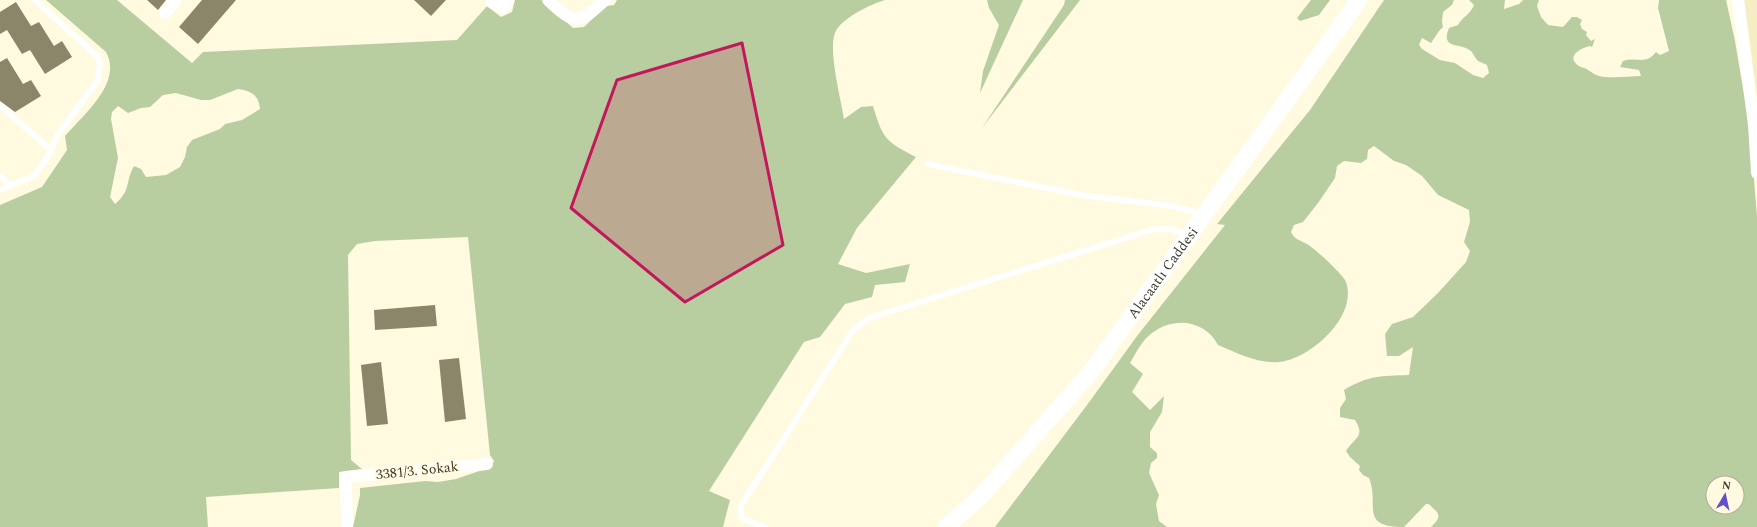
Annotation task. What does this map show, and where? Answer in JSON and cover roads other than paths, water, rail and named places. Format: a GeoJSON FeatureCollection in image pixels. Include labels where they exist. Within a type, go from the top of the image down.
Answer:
{"type":"FeatureCollection","features":[{"type":"Feature","properties":{"kind":"main road","name":"Alacaatlı Caddesi"},"geometry":{"type":"LineString","coordinates":[[946,527],[981,496],[1090,372],[1359,0]]}},
{"type":"Feature","properties":{"kind":"street"},"geometry":{"type":"LineString","coordinates":[[165,13],[176,0]]}},
{"type":"Feature","properties":{"kind":"street"},"geometry":{"type":"LineString","coordinates":[[491,2],[503,8],[508,0]]}},
{"type":"Feature","properties":{"kind":"street"},"geometry":{"type":"LineString","coordinates":[[548,0],[568,17],[580,19],[588,16],[606,0]]}},
{"type":"Feature","properties":{"kind":"street"},"geometry":{"type":"LineString","coordinates":[[1738,0],[1754,125],[1757,173]]}},
{"type":"Feature","properties":{"kind":"street","name":"3381/3. Sokak"},"geometry":{"type":"LineString","coordinates":[[347,527],[346,477],[487,464]]}},
{"type":"Feature","properties":{"kind":"lane"},"geometry":{"type":"LineString","coordinates":[[0,190],[9,184],[20,183],[34,176],[51,150],[58,134],[98,80],[100,62],[97,56],[35,0]]}},
{"type":"Feature","properties":{"kind":"lane"},"geometry":{"type":"LineString","coordinates":[[0,105],[51,150]]}},
{"type":"Feature","properties":{"kind":"lane"},"geometry":{"type":"LineString","coordinates":[[928,164],[1073,194],[1171,206],[1204,214]]}},
{"type":"Feature","properties":{"kind":"lane"},"geometry":{"type":"LineString","coordinates":[[0,176],[9,184]]}},
{"type":"Feature","properties":{"kind":"lane"},"geometry":{"type":"LineString","coordinates":[[765,527],[742,519],[740,507],[852,330],[869,318],[1154,229],[1171,229],[1189,236]]}}]}
